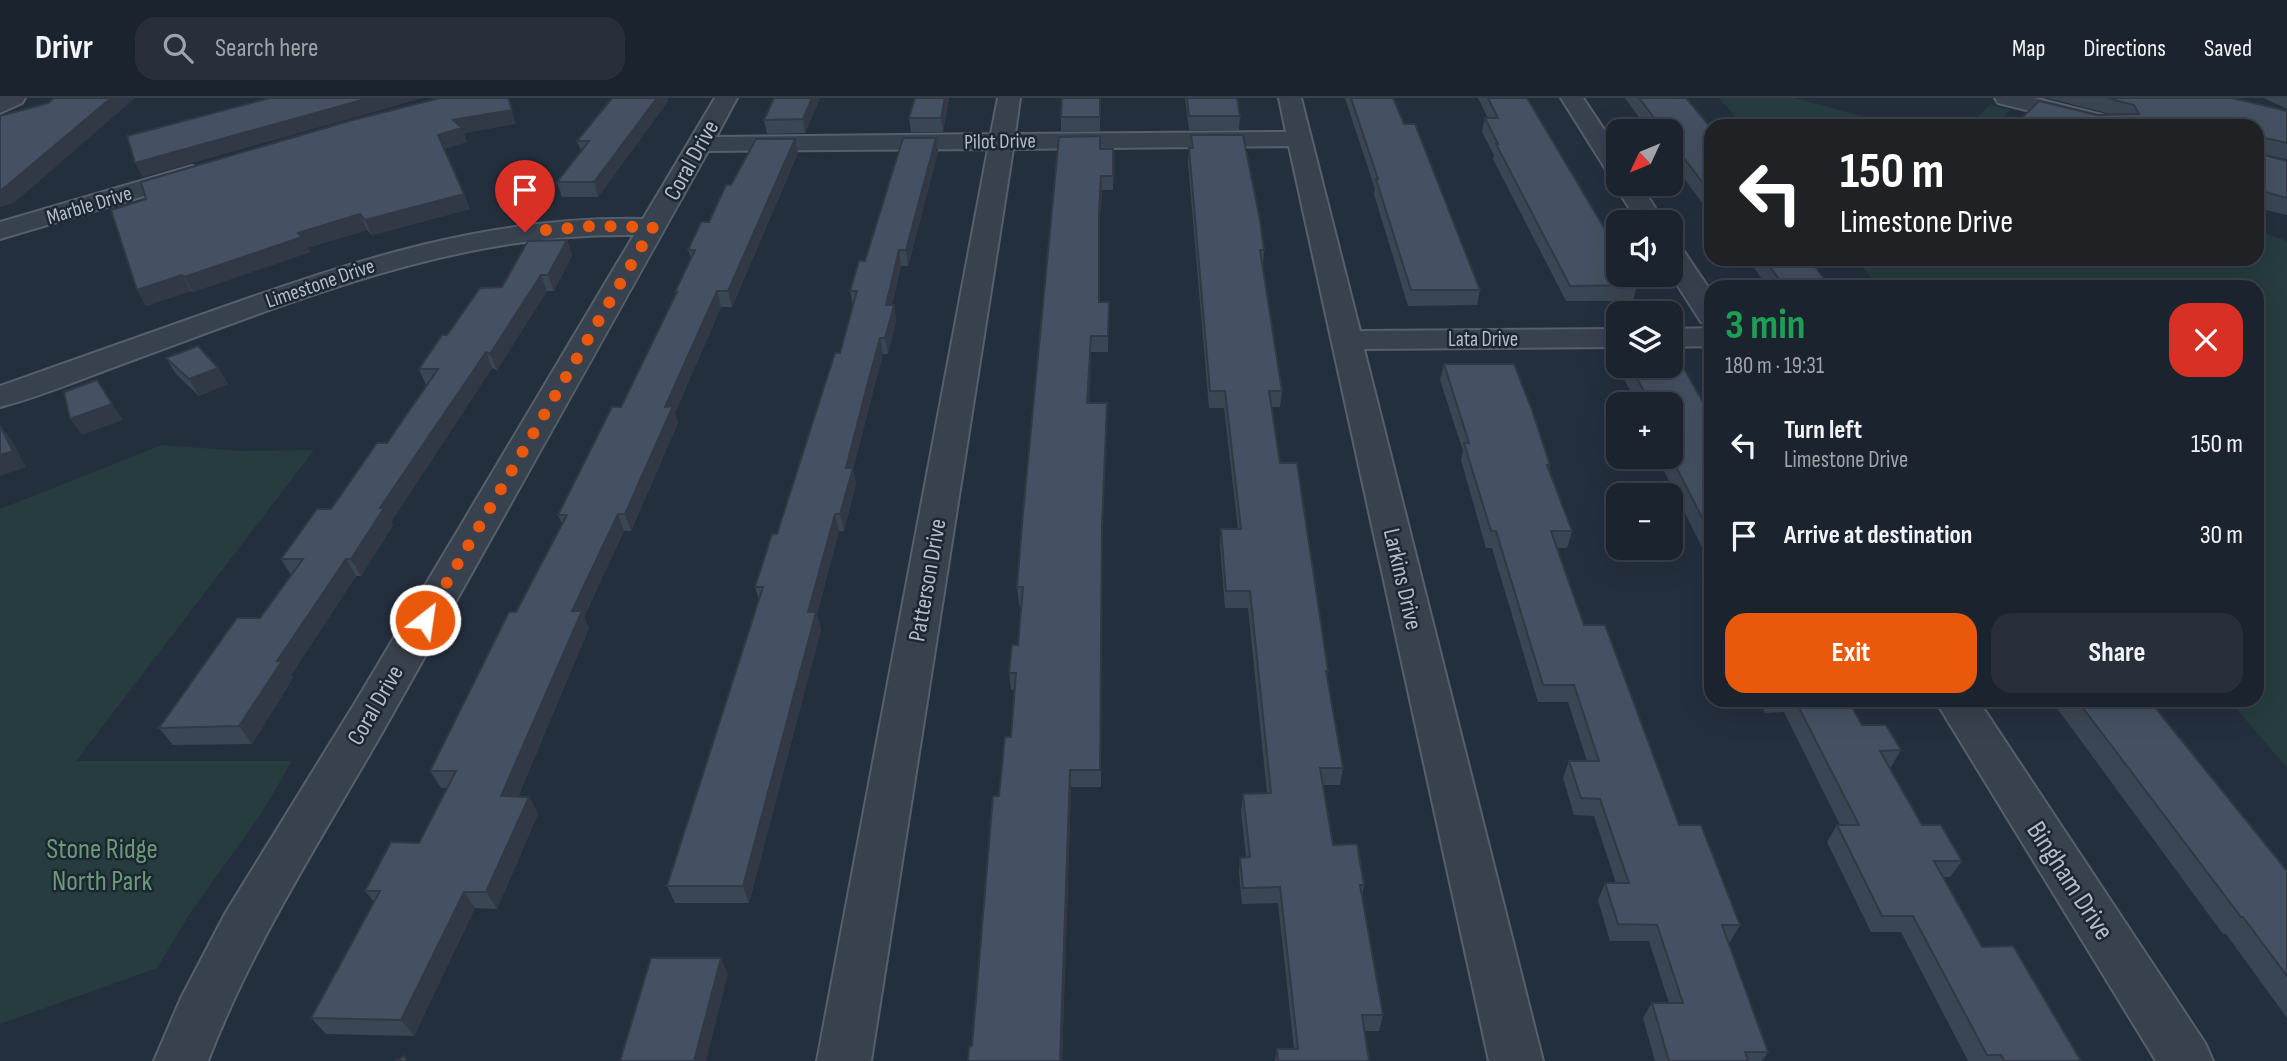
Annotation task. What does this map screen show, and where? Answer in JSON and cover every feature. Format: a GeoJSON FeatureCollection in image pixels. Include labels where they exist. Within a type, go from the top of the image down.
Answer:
{"type":"FeatureCollection","features":[{"type":"Feature","properties":{"kind":"street"},"geometry":{"type":"LineString","coordinates":[[0,106],[14,98]]}},
{"type":"Feature","properties":{"kind":"street","name":"Coral Drive"},"geometry":{"type":"LineString","coordinates":[[181,1061],[193,1026],[236,937],[328,786],[726,98]]}},
{"type":"Feature","properties":{"kind":"street","name":"Patterson Drive"},"geometry":{"type":"LineString","coordinates":[[844,1061],[1009,98]]}},
{"type":"Feature","properties":{"kind":"street","name":"Larkins Drive"},"geometry":{"type":"LineString","coordinates":[[1290,98],[1516,1061]]}},
{"type":"Feature","properties":{"kind":"street"},"geometry":{"type":"LineString","coordinates":[[1572,98],[1606,152]]}},
{"type":"Feature","properties":{"kind":"street"},"geometry":{"type":"LineString","coordinates":[[2006,98],[2090,119]]}},
{"type":"Feature","properties":{"kind":"street","name":"Pilot Drive"},"geometry":{"type":"LineString","coordinates":[[700,144],[1300,139]]}},
{"type":"Feature","properties":{"kind":"street","name":"Marble Drive"},"geometry":{"type":"LineString","coordinates":[[0,232],[213,168]]}},
{"type":"Feature","properties":{"kind":"street","name":"Limestone Drive"},"geometry":{"type":"LineString","coordinates":[[0,397],[335,278],[411,254],[525,232],[591,226],[653,227]]}},
{"type":"Feature","properties":{"kind":"street"},"geometry":{"type":"LineString","coordinates":[[1683,271],[1704,304]]}},
{"type":"Feature","properties":{"kind":"street"},"geometry":{"type":"LineString","coordinates":[[1683,338],[1704,337]]}},
{"type":"Feature","properties":{"kind":"street","name":"Lata Drive"},"geometry":{"type":"LineString","coordinates":[[1348,340],[1606,338]]}},
{"type":"Feature","properties":{"kind":"street","name":"Bingham Drive"},"geometry":{"type":"LineString","coordinates":[[1960,707],[2186,1061]]}},
{"type":"Feature","properties":{"kind":"green space"},"geometry":{"type":"Polygon","coordinates":[[[1719,98],[1795,98],[1872,119],[1737,119],[1719,98]]]}},
{"type":"Feature","properties":{"kind":"green space"},"geometry":{"type":"Polygon","coordinates":[[[1990,105],[2010,110],[2002,119],[1975,119],[1990,105]]]}},
{"type":"Feature","properties":{"kind":"green space"},"geometry":{"type":"Polygon","coordinates":[[[2264,233],[2287,241],[2287,768],[2235,707],[2264,707],[2264,280],[1873,280],[1861,266],[2264,266],[2264,233]]]}},
{"type":"Feature","properties":{"kind":"green space","name":"Stone Ridge North Park"},"geometry":{"type":"Polygon","coordinates":[[[162,445],[242,451],[314,450],[76,761],[292,761],[263,811],[192,910],[157,968],[0,1024],[0,509],[162,445]]]}},
{"type":"Feature","properties":{"kind":"building"},"geometry":{"type":"Polygon","coordinates":[[[54,98],[111,98],[0,190],[0,116],[48,103],[54,98]]]}},
{"type":"Feature","properties":{"kind":"building"},"geometry":{"type":"Polygon","coordinates":[[[270,98],[369,98],[135,163],[127,136],[270,98]]]}},
{"type":"Feature","properties":{"kind":"building"},"geometry":{"type":"Polygon","coordinates":[[[440,98],[508,98],[512,110],[453,120],[462,128],[438,135],[464,194],[365,220],[360,214],[298,233],[302,237],[137,290],[111,210],[146,199],[141,182],[349,121],[440,98]]]}},
{"type":"Feature","properties":{"kind":"building"},"geometry":{"type":"Polygon","coordinates":[[[612,98],[657,98],[594,182],[557,182],[589,141],[577,141],[612,98]]]}},
{"type":"Feature","properties":{"kind":"building"},"geometry":{"type":"Polygon","coordinates":[[[774,98],[812,98],[803,119],[764,120],[774,98]]]}},
{"type":"Feature","properties":{"kind":"building"},"geometry":{"type":"Polygon","coordinates":[[[915,98],[945,98],[941,118],[909,118],[915,98]]]}},
{"type":"Feature","properties":{"kind":"building"},"geometry":{"type":"Polygon","coordinates":[[[1062,98],[1100,98],[1100,117],[1061,117],[1062,98]]]}},
{"type":"Feature","properties":{"kind":"building"},"geometry":{"type":"Polygon","coordinates":[[[1187,98],[1237,98],[1240,116],[1189,116],[1187,98]]]}},
{"type":"Feature","properties":{"kind":"building"},"geometry":{"type":"Polygon","coordinates":[[[1351,98],[1393,98],[1404,124],[1415,124],[1480,290],[1411,290],[1351,98]]]}},
{"type":"Feature","properties":{"kind":"building"},"geometry":{"type":"Polygon","coordinates":[[[1488,98],[1527,98],[1606,231],[1606,285],[1570,286],[1485,118],[1498,118],[1488,98]]]}},
{"type":"Feature","properties":{"kind":"building"},"geometry":{"type":"Polygon","coordinates":[[[1639,98],[1686,98],[1704,119],[1704,184],[1684,158],[1684,119],[1655,119],[1639,98]]]}},
{"type":"Feature","properties":{"kind":"building"},"geometry":{"type":"Polygon","coordinates":[[[2107,98],[2232,98],[2287,111],[2287,143],[2265,138],[2264,155],[2264,119],[2021,119],[2039,101],[2097,115],[2139,114],[2134,105],[2107,98]]]}},
{"type":"Feature","properties":{"kind":"building"},"geometry":{"type":"Polygon","coordinates":[[[1191,135],[1243,135],[1260,220],[1264,250],[1260,250],[1282,391],[1269,391],[1280,463],[1297,463],[1326,671],[1343,768],[1320,768],[1333,845],[1357,844],[1364,885],[1360,885],[1383,1015],[1362,1015],[1369,1061],[1278,1061],[1277,1049],[1298,1049],[1280,887],[1243,888],[1240,858],[1250,857],[1243,794],[1271,793],[1250,591],[1226,591],[1221,529],[1241,529],[1225,391],[1210,391],[1189,148],[1193,148],[1191,135]]]}},
{"type":"Feature","properties":{"kind":"building"},"geometry":{"type":"Polygon","coordinates":[[[1100,136],[1100,149],[1113,149],[1113,176],[1101,176],[1099,211],[1099,302],[1109,302],[1108,336],[1091,336],[1087,403],[1107,403],[1102,527],[1100,770],[1070,770],[1060,1061],[968,1061],[969,1047],[972,1046],[993,796],[999,796],[1005,737],[1011,737],[1016,673],[1009,673],[1012,645],[1018,645],[1023,587],[1017,587],[1059,137],[1100,136]]]}},
{"type":"Feature","properties":{"kind":"building"},"geometry":{"type":"Polygon","coordinates":[[[903,138],[936,138],[906,250],[899,250],[886,305],[894,305],[885,338],[880,338],[846,468],[853,468],[840,514],[835,514],[808,612],[816,612],[743,886],[667,886],[763,587],[755,587],[772,534],[777,534],[835,353],[840,353],[857,291],[850,291],[859,261],[865,261],[903,138]]]}},
{"type":"Feature","properties":{"kind":"building"},"geometry":{"type":"Polygon","coordinates":[[[756,139],[795,139],[728,291],[717,291],[665,407],[673,406],[625,514],[618,514],[572,611],[582,611],[501,796],[529,797],[486,892],[464,892],[401,1020],[311,1018],[380,891],[365,891],[391,842],[419,843],[456,771],[430,771],[509,612],[516,612],[567,515],[558,515],[612,407],[621,407],[677,292],[695,250],[688,250],[701,222],[709,222],[726,185],[731,185],[756,139]]]}},
{"type":"Feature","properties":{"kind":"building"},"geometry":{"type":"Polygon","coordinates":[[[2264,155],[2287,161],[2287,198],[2264,192],[2264,155]]]}},
{"type":"Feature","properties":{"kind":"building"},"geometry":{"type":"Polygon","coordinates":[[[567,240],[548,275],[541,275],[490,354],[486,352],[380,508],[384,508],[351,559],[346,559],[277,661],[282,661],[239,726],[159,728],[237,618],[260,618],[303,559],[281,559],[317,509],[331,509],[377,443],[387,443],[438,369],[419,369],[480,288],[502,287],[528,241],[567,240]]]}},
{"type":"Feature","properties":{"kind":"building"},"geometry":{"type":"Polygon","coordinates":[[[1769,266],[1814,266],[1826,280],[1780,280],[1769,266]]]}},
{"type":"Feature","properties":{"kind":"building"},"geometry":{"type":"Polygon","coordinates":[[[198,346],[218,368],[189,379],[166,358],[198,346]]]}},
{"type":"Feature","properties":{"kind":"building"},"geometry":{"type":"Polygon","coordinates":[[[1444,364],[1514,364],[1572,531],[1551,531],[1584,625],[1605,625],[1679,825],[1701,825],[1740,925],[1722,925],[1768,1052],[1745,1052],[1748,1061],[1669,1061],[1652,1003],[1683,1003],[1657,925],[1618,924],[1605,883],[1629,883],[1600,799],[1581,798],[1569,761],[1599,761],[1574,685],[1543,685],[1496,531],[1491,531],[1464,443],[1469,443],[1444,364]]]}},
{"type":"Feature","properties":{"kind":"building"},"geometry":{"type":"Polygon","coordinates":[[[1683,367],[1704,404],[1704,521],[1677,469],[1683,469],[1683,392],[1644,392],[1637,378],[1683,378],[1683,367]]]}},
{"type":"Feature","properties":{"kind":"building"},"geometry":{"type":"Polygon","coordinates":[[[97,380],[112,404],[70,419],[64,392],[97,380]]]}},
{"type":"Feature","properties":{"kind":"building"},"geometry":{"type":"Polygon","coordinates":[[[0,426],[13,451],[0,455],[0,426]]]}},
{"type":"Feature","properties":{"kind":"building"},"geometry":{"type":"Polygon","coordinates":[[[1799,707],[1852,707],[1862,725],[1886,725],[1901,750],[1880,751],[1922,825],[1941,825],[1962,861],[1934,861],[1982,947],[2013,946],[2081,1061],[2004,1061],[2001,1055],[1987,1055],[1913,916],[1882,916],[1837,825],[1859,825],[1799,707]]]}},
{"type":"Feature","properties":{"kind":"building"},"geometry":{"type":"Polygon","coordinates":[[[2082,707],[2155,707],[2287,871],[2287,976],[2082,707]]]}},
{"type":"Feature","properties":{"kind":"building"},"geometry":{"type":"Polygon","coordinates":[[[651,958],[721,958],[694,1061],[620,1061],[651,958]]]}},
{"type":"Feature","properties":{"kind":"route"},"geometry":{"type":"LineString","coordinates":[[425,620],[653,227],[591,226],[525,232]]}}]}
